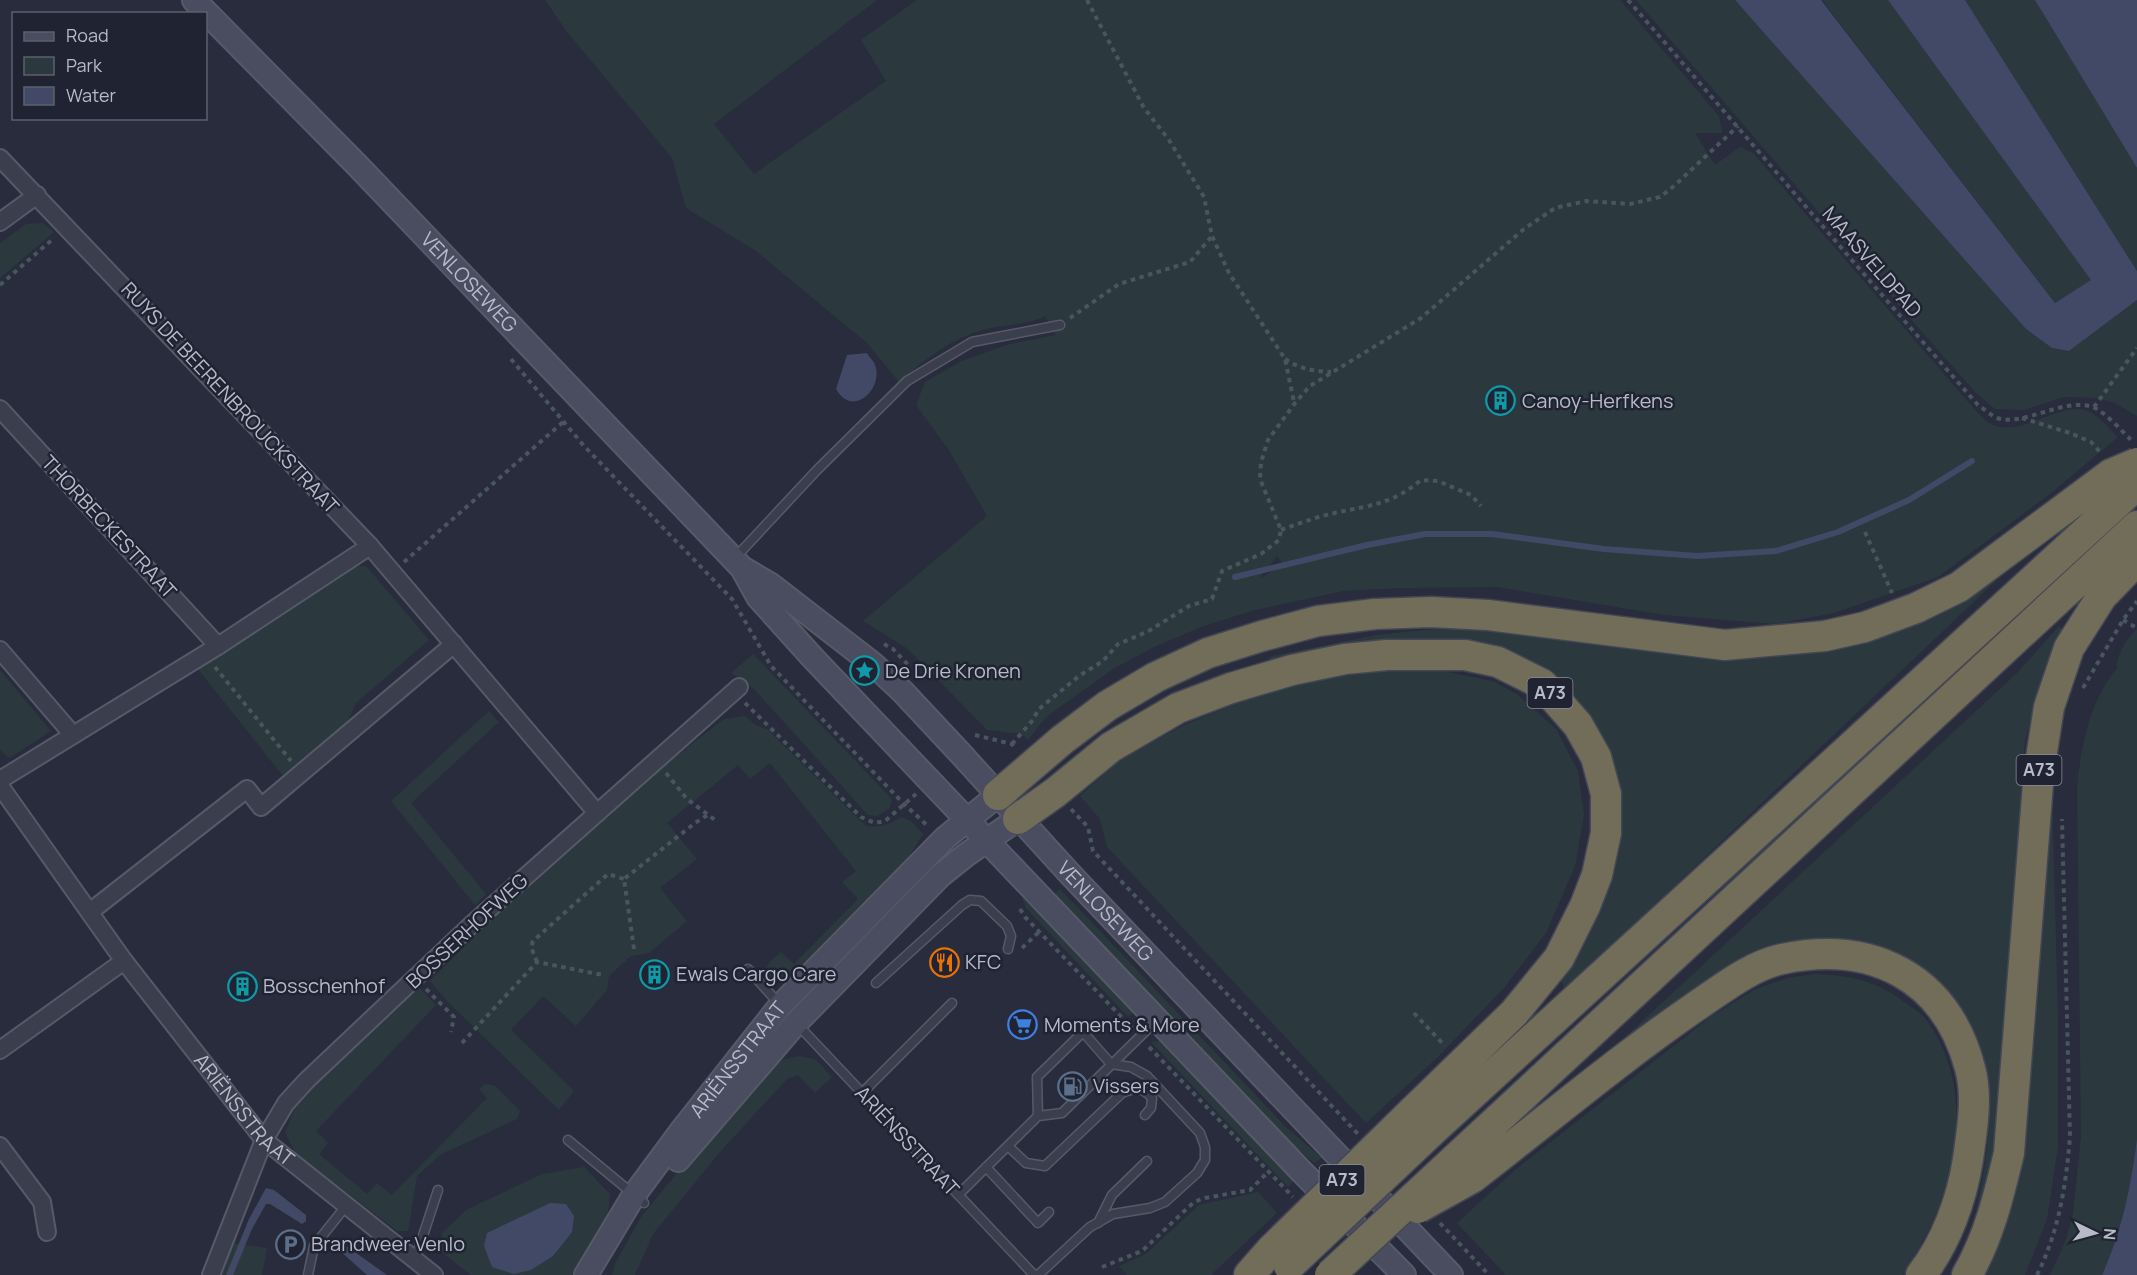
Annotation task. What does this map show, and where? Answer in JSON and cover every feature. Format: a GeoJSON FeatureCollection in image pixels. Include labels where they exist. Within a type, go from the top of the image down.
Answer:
{"type":"FeatureCollection","features":[{"type":"Feature","properties":{"kind":"highway"},"geometry":{"type":"LineString","coordinates":[[998,795],[1062,740],[1107,706],[1156,677],[1208,653],[1262,636],[1318,621],[1375,614],[1431,612],[1488,615],[1725,645],[1825,636],[1864,627],[1916,608],[1959,587],[2124,474]]}},
{"type":"Feature","properties":{"kind":"highway","name":"A73"},"geometry":{"type":"LineString","coordinates":[[1249,1275],[1280,1264],[1422,1122],[2124,474]]}},
{"type":"Feature","properties":{"kind":"highway"},"geometry":{"type":"LineString","coordinates":[[1463,1168],[2137,525]]}},
{"type":"Feature","properties":{"kind":"highway","name":"A73"},"geometry":{"type":"LineString","coordinates":[[1967,1275],[1996,1211],[2009,1153],[2039,771],[2049,707],[2069,648],[2102,596],[2137,560]]}},
{"type":"Feature","properties":{"kind":"highway","name":"A73"},"geometry":{"type":"LineString","coordinates":[[1018,819],[1056,792],[1111,747],[1178,708],[1231,688],[1292,670],[1366,657],[1426,653],[1465,655],[1498,662],[1542,684],[1578,725],[1596,757],[1606,794],[1606,833],[1597,875],[1585,906],[1559,958],[1422,1122]]}},
{"type":"Feature","properties":{"kind":"highway"},"geometry":{"type":"LineString","coordinates":[[1330,1275],[1379,1229],[1738,977],[1780,960],[1824,953],[1860,956],[1907,976],[1934,997],[1954,1023],[1971,1070],[1972,1130],[1964,1186],[1948,1227],[1921,1275]]}},
{"type":"Feature","properties":{"kind":"main road","name":"VENLOSEWEG"},"geometry":{"type":"LineString","coordinates":[[194,0],[206,12]]}},
{"type":"Feature","properties":{"kind":"main road","name":"VENLOSEWEG"},"geometry":{"type":"LineString","coordinates":[[207,13],[357,165],[738,564],[766,606],[1300,1170],[1404,1275]]}},
{"type":"Feature","properties":{"kind":"main road","name":"VENLOSEWEG"},"geometry":{"type":"LineString","coordinates":[[738,564],[771,585],[873,664],[903,692],[1018,819],[1451,1275]]}},
{"type":"Feature","properties":{"kind":"main road","name":"ARIËNSSTRAAT"},"geometry":{"type":"LineString","coordinates":[[586,1275],[639,1199],[682,1130],[780,1006],[945,838],[998,795]]}},
{"type":"Feature","properties":{"kind":"main road","name":"ARIËNSSTRAAT"},"geometry":{"type":"LineString","coordinates":[[602,1275],[639,1199],[796,1023],[941,875],[986,840],[1018,819]]}},
{"type":"Feature","properties":{"kind":"street","name":"RUYS DE BEERENBROUCKSTRAAT"},"geometry":{"type":"LineString","coordinates":[[0,158],[370,546],[597,813]]}},
{"type":"Feature","properties":{"kind":"street"},"geometry":{"type":"LineString","coordinates":[[0,222],[37,195]]}},
{"type":"Feature","properties":{"kind":"street","name":"THORBECKESTRAAT"},"geometry":{"type":"LineString","coordinates":[[0,409],[212,650]]}},
{"type":"Feature","properties":{"kind":"street"},"geometry":{"type":"LineString","coordinates":[[0,780],[212,650],[370,546]]}},
{"type":"Feature","properties":{"kind":"street"},"geometry":{"type":"LineString","coordinates":[[91,911],[247,789],[261,807],[454,644]]}},
{"type":"Feature","properties":{"kind":"street"},"geometry":{"type":"LineString","coordinates":[[0,650],[73,735]]}},
{"type":"Feature","properties":{"kind":"street","name":"BOSSERHOFWEG"},"geometry":{"type":"LineString","coordinates":[[211,1275],[264,1140],[286,1103],[470,926],[736,690]]}},
{"type":"Feature","properties":{"kind":"street","name":"ARIËNSSTRAAT"},"geometry":{"type":"LineString","coordinates":[[0,786],[91,911],[124,961],[264,1140],[434,1275]]}},
{"type":"Feature","properties":{"kind":"street"},"geometry":{"type":"LineString","coordinates":[[0,1050],[124,961]]}},
{"type":"Feature","properties":{"kind":"street"},"geometry":{"type":"LineString","coordinates":[[0,1146],[42,1203],[47,1232]]}},
{"type":"Feature","properties":{"kind":"lane"},"geometry":{"type":"LineString","coordinates":[[738,564],[817,470],[907,381],[972,342],[1060,325]]}},
{"type":"Feature","properties":{"kind":"lane"},"geometry":{"type":"LineString","coordinates":[[925,859],[941,875]]}},
{"type":"Feature","properties":{"kind":"lane"},"geometry":{"type":"LineString","coordinates":[[876,983],[970,900],[981,901],[1007,926],[1011,936],[1011,953]]}},
{"type":"Feature","properties":{"kind":"lane","name":"ARIÉNSSTRAAT"},"geometry":{"type":"LineString","coordinates":[[748,969],[780,1006],[1036,1275]]}},
{"type":"Feature","properties":{"kind":"lane"},"geometry":{"type":"LineString","coordinates":[[862,1093],[952,1003]]}},
{"type":"Feature","properties":{"kind":"lane"},"geometry":{"type":"LineString","coordinates":[[958,1195],[1038,1116],[1062,1113],[1158,1020]]}},
{"type":"Feature","properties":{"kind":"lane"},"geometry":{"type":"LineString","coordinates":[[1036,1275],[1090,1227],[1113,1214],[1150,1208],[1165,1202],[1197,1173],[1204,1160],[1205,1147],[1200,1133],[1148,1076],[1131,1067],[1112,1064],[1083,1032],[1037,1077],[1038,1116]]}},
{"type":"Feature","properties":{"kind":"lane"},"geometry":{"type":"LineString","coordinates":[[1008,1146],[1026,1163],[1045,1166],[1122,1093],[1134,1087],[1144,1090],[1152,1098],[1150,1108],[1145,1115]]}},
{"type":"Feature","properties":{"kind":"lane"},"geometry":{"type":"LineString","coordinates":[[568,1140],[639,1199]]}},
{"type":"Feature","properties":{"kind":"lane"},"geometry":{"type":"LineString","coordinates":[[1098,1223],[1112,1195],[1147,1161]]}},
{"type":"Feature","properties":{"kind":"lane"},"geometry":{"type":"LineString","coordinates":[[986,1167],[1038,1223],[1049,1212]]}},
{"type":"Feature","properties":{"kind":"lane"},"geometry":{"type":"LineString","coordinates":[[414,1260],[438,1190]]}},
{"type":"Feature","properties":{"kind":"lane"},"geometry":{"type":"LineString","coordinates":[[308,1275],[314,1246],[346,1206]]}},
{"type":"Feature","properties":{"kind":"path"},"geometry":{"type":"LineString","coordinates":[[1087,0],[1144,108],[1169,140],[1204,197],[1212,236],[1229,273],[1285,359],[1295,403]]}},
{"type":"Feature","properties":{"kind":"path","name":"MAASVELDPAD"},"geometry":{"type":"LineString","coordinates":[[1628,0],[1738,126],[1866,279],[1978,405],[1998,418],[2021,418],[2073,404],[2094,407]]}},
{"type":"Feature","properties":{"kind":"path"},"geometry":{"type":"LineString","coordinates":[[1012,744],[1039,709],[1079,676],[1103,661],[1118,644],[1146,632],[1189,606],[1212,599],[1222,571],[1261,554],[1279,540],[1281,530],[1260,479],[1261,462],[1269,440],[1295,403],[1310,387],[1421,318],[1524,229],[1555,208],[1586,201],[1630,204],[1660,197],[1738,126]]}},
{"type":"Feature","properties":{"kind":"path"},"geometry":{"type":"LineString","coordinates":[[1060,325],[1119,284],[1190,262],[1212,236]]}},
{"type":"Feature","properties":{"kind":"path"},"geometry":{"type":"LineString","coordinates":[[0,285],[54,238]]}},
{"type":"Feature","properties":{"kind":"path"},"geometry":{"type":"LineString","coordinates":[[2137,348],[2094,407],[2137,447]]}},
{"type":"Feature","properties":{"kind":"path"},"geometry":{"type":"LineString","coordinates":[[504,352],[584,446],[732,600],[771,666],[905,805],[885,821],[875,823],[861,817],[736,690]]}},
{"type":"Feature","properties":{"kind":"path"},"geometry":{"type":"LineString","coordinates":[[1285,359],[1311,371],[1332,372]]}},
{"type":"Feature","properties":{"kind":"path"},"geometry":{"type":"LineString","coordinates":[[2021,418],[2091,442],[2124,474]]}},
{"type":"Feature","properties":{"kind":"path"},"geometry":{"type":"LineString","coordinates":[[393,573],[563,422]]}},
{"type":"Feature","properties":{"kind":"path"},"geometry":{"type":"LineString","coordinates":[[1281,530],[1313,519],[1358,510],[1390,500],[1407,492],[1421,480],[1438,481],[1472,495],[1481,506]]}},
{"type":"Feature","properties":{"kind":"path"},"geometry":{"type":"LineString","coordinates":[[1865,532],[1889,586]]}},
{"type":"Feature","properties":{"kind":"path"},"geometry":{"type":"LineString","coordinates":[[2083,689],[2123,620],[2137,601]]}},
{"type":"Feature","properties":{"kind":"path"},"geometry":{"type":"LineString","coordinates":[[2123,620],[2137,628]]}},
{"type":"Feature","properties":{"kind":"path"},"geometry":{"type":"LineString","coordinates":[[212,650],[300,774]]}},
{"type":"Feature","properties":{"kind":"path"},"geometry":{"type":"LineString","coordinates":[[656,761],[687,799],[715,820]]}},
{"type":"Feature","properties":{"kind":"path"},"geometry":{"type":"LineString","coordinates":[[2037,1275],[2049,1250],[2060,1211],[2070,1137],[2062,810]]}},
{"type":"Feature","properties":{"kind":"path"},"geometry":{"type":"LineString","coordinates":[[624,879],[709,814]]}},
{"type":"Feature","properties":{"kind":"path"},"geometry":{"type":"LineString","coordinates":[[537,962],[531,946],[533,941],[608,874],[624,879]]}},
{"type":"Feature","properties":{"kind":"path"},"geometry":{"type":"LineString","coordinates":[[624,879],[634,949]]}},
{"type":"Feature","properties":{"kind":"path"},"geometry":{"type":"LineString","coordinates":[[1011,953],[1039,932]]}},
{"type":"Feature","properties":{"kind":"path"},"geometry":{"type":"LineString","coordinates":[[537,962],[603,975]]}},
{"type":"Feature","properties":{"kind":"path"},"geometry":{"type":"LineString","coordinates":[[462,1043],[537,962]]}},
{"type":"Feature","properties":{"kind":"path"},"geometry":{"type":"LineString","coordinates":[[415,978],[454,1017],[451,1032]]}},
{"type":"Feature","properties":{"kind":"path"},"geometry":{"type":"LineString","coordinates":[[1414,1012],[1440,1041]]}},
{"type":"Feature","properties":{"kind":"path"},"geometry":{"type":"LineString","coordinates":[[1102,1267],[1142,1251],[1194,1202],[1250,1190],[1269,1172]]}},
{"type":"Feature","properties":{"kind":"green space"},"geometry":{"type":"Polygon","coordinates":[[[545,0],[877,0],[714,124],[754,174],[886,81],[861,40],[917,0],[1620,0],[1719,116],[1722,133],[1695,133],[1715,165],[1740,147],[1753,153],[1986,421],[2001,427],[2014,427],[2066,410],[2078,409],[2094,414],[2118,437],[2050,494],[1938,577],[1834,613],[1775,624],[1664,615],[1497,587],[1343,591],[1251,611],[1201,627],[1154,647],[1113,669],[1046,717],[1028,740],[1022,734],[987,730],[908,649],[863,621],[987,516],[950,452],[916,405],[925,382],[962,361],[1006,345],[1056,335],[1045,316],[1031,322],[990,328],[970,334],[948,345],[899,382],[867,343],[756,251],[686,208],[672,158],[567,32],[545,0]],[[1277,556],[1259,579],[1283,564],[1277,556]]]}},
{"type":"Feature","properties":{"kind":"green space"},"geometry":{"type":"Polygon","coordinates":[[[1636,0],[1735,0],[2026,329],[2052,348],[2069,351],[2137,300],[2137,416],[2115,403],[2096,398],[2064,397],[2024,410],[1995,409],[1977,394],[1636,0]]]}},
{"type":"Feature","properties":{"kind":"green space"},"geometry":{"type":"Polygon","coordinates":[[[1822,0],[1888,0],[2092,280],[2055,303],[1822,0]]]}},
{"type":"Feature","properties":{"kind":"green space"},"geometry":{"type":"Polygon","coordinates":[[[1965,0],[2035,0],[2137,168],[2137,271],[1965,0]]]}},
{"type":"Feature","properties":{"kind":"green space"},"geometry":{"type":"Polygon","coordinates":[[[43,223],[54,232],[0,278],[0,243],[26,224],[43,223]]]}},
{"type":"Feature","properties":{"kind":"green space"},"geometry":{"type":"Polygon","coordinates":[[[357,565],[367,567],[429,640],[356,703],[348,721],[283,776],[197,668],[357,565]]]}},
{"type":"Feature","properties":{"kind":"green space"},"geometry":{"type":"Polygon","coordinates":[[[2001,576],[1565,990],[1558,974],[1616,826],[1538,670],[1270,661],[1268,657],[1376,635],[1443,628],[1528,629],[1673,647],[1893,624],[2001,576]]]}},
{"type":"Feature","properties":{"kind":"green space"},"geometry":{"type":"Polygon","coordinates":[[[2059,626],[2068,633],[2051,659],[2038,691],[2025,741],[1995,1150],[1984,1203],[1970,1240],[1986,1158],[1988,1097],[1980,1061],[1958,1012],[1812,943],[1629,1046],[1622,1040],[2016,674],[2059,626]]]}},
{"type":"Feature","properties":{"kind":"green space"},"geometry":{"type":"Polygon","coordinates":[[[2137,629],[2137,1138],[2135,1156],[2120,1225],[2102,1275],[2050,1275],[2065,1242],[2073,1214],[2081,1136],[2077,787],[2079,771],[2084,740],[2094,709],[2117,668],[2123,647],[2137,629]]]}},
{"type":"Feature","properties":{"kind":"green space"},"geometry":{"type":"Polygon","coordinates":[[[753,654],[892,799],[890,808],[877,816],[868,815],[755,690],[731,673],[753,654]]]}},
{"type":"Feature","properties":{"kind":"green space"},"geometry":{"type":"Polygon","coordinates":[[[0,670],[51,731],[11,757],[0,749],[0,670]]]}},
{"type":"Feature","properties":{"kind":"green space"},"geometry":{"type":"Polygon","coordinates":[[[1438,670],[1492,681],[1517,694],[1556,729],[1578,771],[1584,815],[1575,866],[1546,933],[1503,989],[1439,1056],[1366,1123],[1107,847],[1100,819],[1080,796],[1121,759],[1180,727],[1247,699],[1318,680],[1381,671],[1438,670]]]}},
{"type":"Feature","properties":{"kind":"green space"},"geometry":{"type":"Polygon","coordinates":[[[489,711],[499,722],[411,803],[486,894],[475,905],[391,801],[489,711]]]}},
{"type":"Feature","properties":{"kind":"green space"},"geometry":{"type":"Polygon","coordinates":[[[745,716],[756,725],[768,730],[866,826],[885,825],[902,817],[911,821],[923,834],[909,857],[786,982],[768,981],[766,971],[773,958],[781,952],[794,964],[858,899],[842,882],[856,871],[770,763],[750,779],[738,765],[667,823],[697,859],[660,888],[687,921],[649,953],[631,956],[609,976],[607,990],[576,1026],[543,996],[511,1030],[574,1091],[559,1110],[448,1002],[430,981],[492,919],[675,757],[724,719],[745,716]]]}},
{"type":"Feature","properties":{"kind":"green space"},"geometry":{"type":"Polygon","coordinates":[[[2052,788],[2058,1019],[2058,1147],[2047,1219],[2025,1275],[1985,1275],[2004,1233],[2018,1186],[2025,1128],[2052,788]]]}},
{"type":"Feature","properties":{"kind":"green space"},"geometry":{"type":"Polygon","coordinates":[[[1060,889],[1288,1129],[1322,1158],[1314,1163],[1283,1136],[1089,935],[1054,894],[1060,889]]]}},
{"type":"Feature","properties":{"kind":"green space"},"geometry":{"type":"Polygon","coordinates":[[[1024,897],[1132,1011],[1130,1016],[1126,1015],[1026,908],[1022,898],[1024,897]]]}},
{"type":"Feature","properties":{"kind":"green space"},"geometry":{"type":"Polygon","coordinates":[[[1813,974],[1863,981],[1896,996],[1925,1018],[1941,1044],[1951,1072],[1956,1101],[1953,1160],[1934,1218],[1903,1275],[1506,1275],[1457,1223],[1516,1169],[1712,1016],[1754,990],[1787,978],[1813,974]]]}},
{"type":"Feature","properties":{"kind":"green space"},"geometry":{"type":"Polygon","coordinates":[[[419,987],[436,1005],[316,1131],[328,1143],[319,1154],[367,1194],[377,1183],[392,1195],[487,1098],[479,1089],[485,1084],[494,1085],[520,1111],[517,1119],[440,1155],[417,1176],[408,1231],[397,1231],[296,1154],[285,1133],[296,1104],[419,987]]]}},
{"type":"Feature","properties":{"kind":"green space"},"geometry":{"type":"Polygon","coordinates":[[[1159,1041],[1295,1180],[1288,1187],[1151,1042],[1159,1041]]]}},
{"type":"Feature","properties":{"kind":"green space"},"geometry":{"type":"Polygon","coordinates":[[[798,1056],[815,1059],[832,1077],[815,1093],[798,1075],[787,1079],[720,1152],[653,1234],[635,1275],[612,1275],[615,1264],[641,1217],[725,1114],[779,1061],[798,1056]]]}},
{"type":"Feature","properties":{"kind":"green space"},"geometry":{"type":"Polygon","coordinates":[[[584,1167],[610,1194],[608,1214],[574,1275],[471,1275],[439,1250],[442,1233],[466,1210],[542,1174],[584,1167]]]}},
{"type":"Feature","properties":{"kind":"green space"},"geometry":{"type":"Polygon","coordinates":[[[1258,1192],[1277,1213],[1211,1275],[1127,1275],[1119,1266],[1146,1254],[1199,1205],[1258,1192]]]}},
{"type":"Feature","properties":{"kind":"green space"},"geometry":{"type":"Polygon","coordinates":[[[234,1243],[267,1248],[262,1275],[220,1275],[234,1243]]]}},
{"type":"Feature","properties":{"kind":"water"},"geometry":{"type":"Polygon","coordinates":[[[1735,0],[1821,0],[2055,303],[2091,280],[1888,0],[1965,0],[2137,271],[2137,300],[2069,351],[2052,348],[2026,329],[1735,0]]]}},
{"type":"Feature","properties":{"kind":"water"},"geometry":{"type":"Polygon","coordinates":[[[2035,0],[2137,0],[2137,168],[2035,0]]]}},
{"type":"Feature","properties":{"kind":"water"},"geometry":{"type":"Polygon","coordinates":[[[867,353],[874,362],[877,374],[871,391],[858,401],[843,398],[836,389],[847,355],[867,353]]]}},
{"type":"Feature","properties":{"kind":"water"},"geometry":{"type":"Polygon","coordinates":[[[2137,1138],[2137,1275],[2102,1275],[2125,1208],[2137,1138]]]}},
{"type":"Feature","properties":{"kind":"water"},"geometry":{"type":"Polygon","coordinates":[[[266,1188],[274,1190],[306,1215],[306,1221],[302,1224],[270,1204],[266,1204],[252,1229],[233,1275],[226,1275],[249,1219],[266,1188]]]}},
{"type":"Feature","properties":{"kind":"water"},"geometry":{"type":"Polygon","coordinates":[[[550,1203],[566,1204],[574,1216],[572,1232],[553,1256],[531,1270],[514,1274],[492,1267],[484,1246],[487,1233],[550,1203]]]}},
{"type":"Feature","properties":{"kind":"water"},"geometry":{"type":"Polygon","coordinates":[[[345,1245],[387,1275],[367,1275],[340,1251],[345,1245]]]}},
{"type":"Feature","properties":{"kind":"waterway"},"geometry":{"type":"LineString","coordinates":[[1235,577],[1367,545],[1425,534],[1492,534],[1604,549],[1697,556],[1776,551],[1838,532],[1909,500],[1972,461]]}},
{"type":"Feature","properties":{"kind":"place","name":"Canoy-Herfkens"},"geometry":{"type":"Point","coordinates":[1501,401]}},
{"type":"Feature","properties":{"kind":"place","name":"De Drie Kronen"},"geometry":{"type":"Point","coordinates":[864,671]}},
{"type":"Feature","properties":{"kind":"place","name":"KFC"},"geometry":{"type":"Point","coordinates":[944,962]}},
{"type":"Feature","properties":{"kind":"place","name":"Ewals Cargo Care"},"geometry":{"type":"Point","coordinates":[655,974]}},
{"type":"Feature","properties":{"kind":"place","name":"Bosschenhof"},"geometry":{"type":"Point","coordinates":[242,986]}},
{"type":"Feature","properties":{"kind":"place","name":"Moments & More"},"geometry":{"type":"Point","coordinates":[1023,1025]}},
{"type":"Feature","properties":{"kind":"place","name":"Vissers"},"geometry":{"type":"Point","coordinates":[1072,1086]}},
{"type":"Feature","properties":{"kind":"place","name":"Brandweer Venlo"},"geometry":{"type":"Point","coordinates":[290,1244]}}]}
